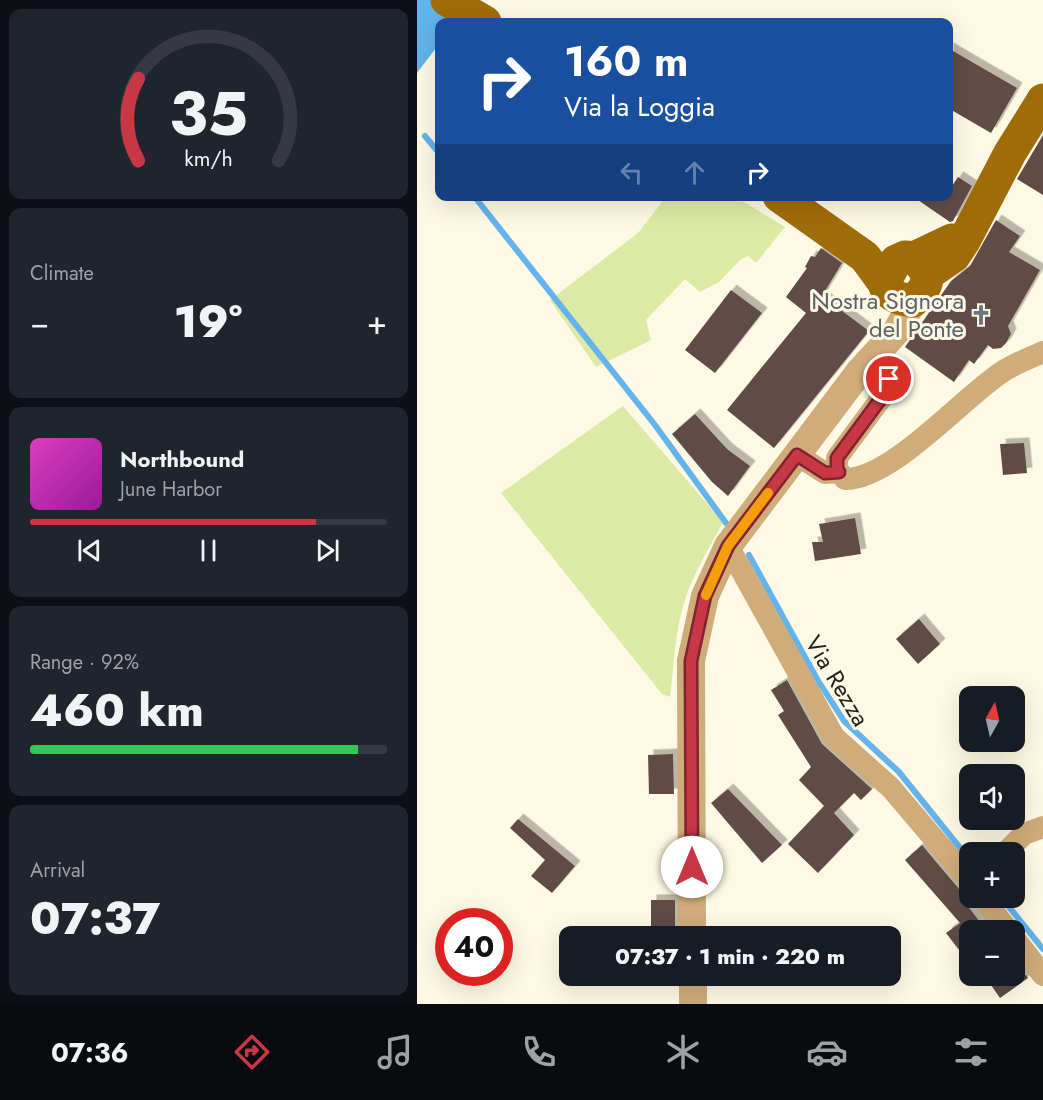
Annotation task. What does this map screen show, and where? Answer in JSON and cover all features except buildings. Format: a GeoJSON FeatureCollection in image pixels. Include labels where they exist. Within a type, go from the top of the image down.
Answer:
{"type":"FeatureCollection","features":[{"type":"Feature","properties":{"kind":"main road"},"geometry":{"type":"LineString","coordinates":[[447,0],[478,18]]}},
{"type":"Feature","properties":{"kind":"main road"},"geometry":{"type":"LineString","coordinates":[[785,201],[865,257],[905,277],[954,256],[1043,100]]}},
{"type":"Feature","properties":{"kind":"street"},"geometry":{"type":"LineString","coordinates":[[693,926],[691,661],[705,596],[728,546],[870,361],[896,332],[905,277]]}},
{"type":"Feature","properties":{"kind":"street"},"geometry":{"type":"LineString","coordinates":[[870,361],[889,379],[888,389],[837,458],[837,469],[845,479],[854,479],[880,470],[1002,372],[1043,352]]}},
{"type":"Feature","properties":{"kind":"street"},"geometry":{"type":"LineString","coordinates":[[797,455],[825,473],[839,472]]}},
{"type":"Feature","properties":{"kind":"street","name":"Via Rezza"},"geometry":{"type":"LineString","coordinates":[[728,546],[834,736],[891,788],[959,868]]}},
{"type":"Feature","properties":{"kind":"street"},"geometry":{"type":"LineString","coordinates":[[1016,842],[1024,834],[1043,827]]}},
{"type":"Feature","properties":{"kind":"street"},"geometry":{"type":"LineString","coordinates":[[991,908],[1000,920]]}},
{"type":"Feature","properties":{"kind":"street"},"geometry":{"type":"LineString","coordinates":[[1025,952],[1043,975]]}},
{"type":"Feature","properties":{"kind":"street"},"geometry":{"type":"LineString","coordinates":[[693,986],[693,1004]]}},
{"type":"Feature","properties":{"kind":"green space"},"geometry":{"type":"Polygon","coordinates":[[[663,201],[743,201],[785,227],[756,263],[748,256],[740,260],[719,282],[700,292],[685,279],[646,320],[651,340],[596,367],[550,300],[638,233],[663,201]]]}},
{"type":"Feature","properties":{"kind":"green space"},"geometry":{"type":"Polygon","coordinates":[[[623,406],[723,522],[694,577],[682,609],[675,646],[670,697],[662,694],[501,493],[623,406]]]}},
{"type":"Feature","properties":{"kind":"water"},"geometry":{"type":"Polygon","coordinates":[[[417,0],[446,0],[445,18],[435,18],[435,49],[417,73],[417,0]]]}},
{"type":"Feature","properties":{"kind":"waterway"},"geometry":{"type":"LineString","coordinates":[[425,136],[435,148]]}},
{"type":"Feature","properties":{"kind":"waterway"},"geometry":{"type":"LineString","coordinates":[[478,201],[655,425],[726,523]]}},
{"type":"Feature","properties":{"kind":"waterway"},"geometry":{"type":"LineString","coordinates":[[749,555],[817,679],[844,721],[899,772],[959,847]]}},
{"type":"Feature","properties":{"kind":"waterway"},"geometry":{"type":"LineString","coordinates":[[1010,908],[1043,949]]}},
{"type":"Feature","properties":{"kind":"slow traffic"},"geometry":{"type":"LineString","coordinates":[[706,595],[728,546],[768,493]]}},
{"type":"Feature","properties":{"kind":"place","name":"Nostra Signora del Ponte"},"geometry":{"type":"Point","coordinates":[981,315]}},
{"type":"Feature","properties":{"kind":"route"},"geometry":{"type":"LineString","coordinates":[[692,867],[691,661],[705,596],[728,546],[797,455],[825,473],[839,472],[837,458],[888,389],[889,379]]}}]}
